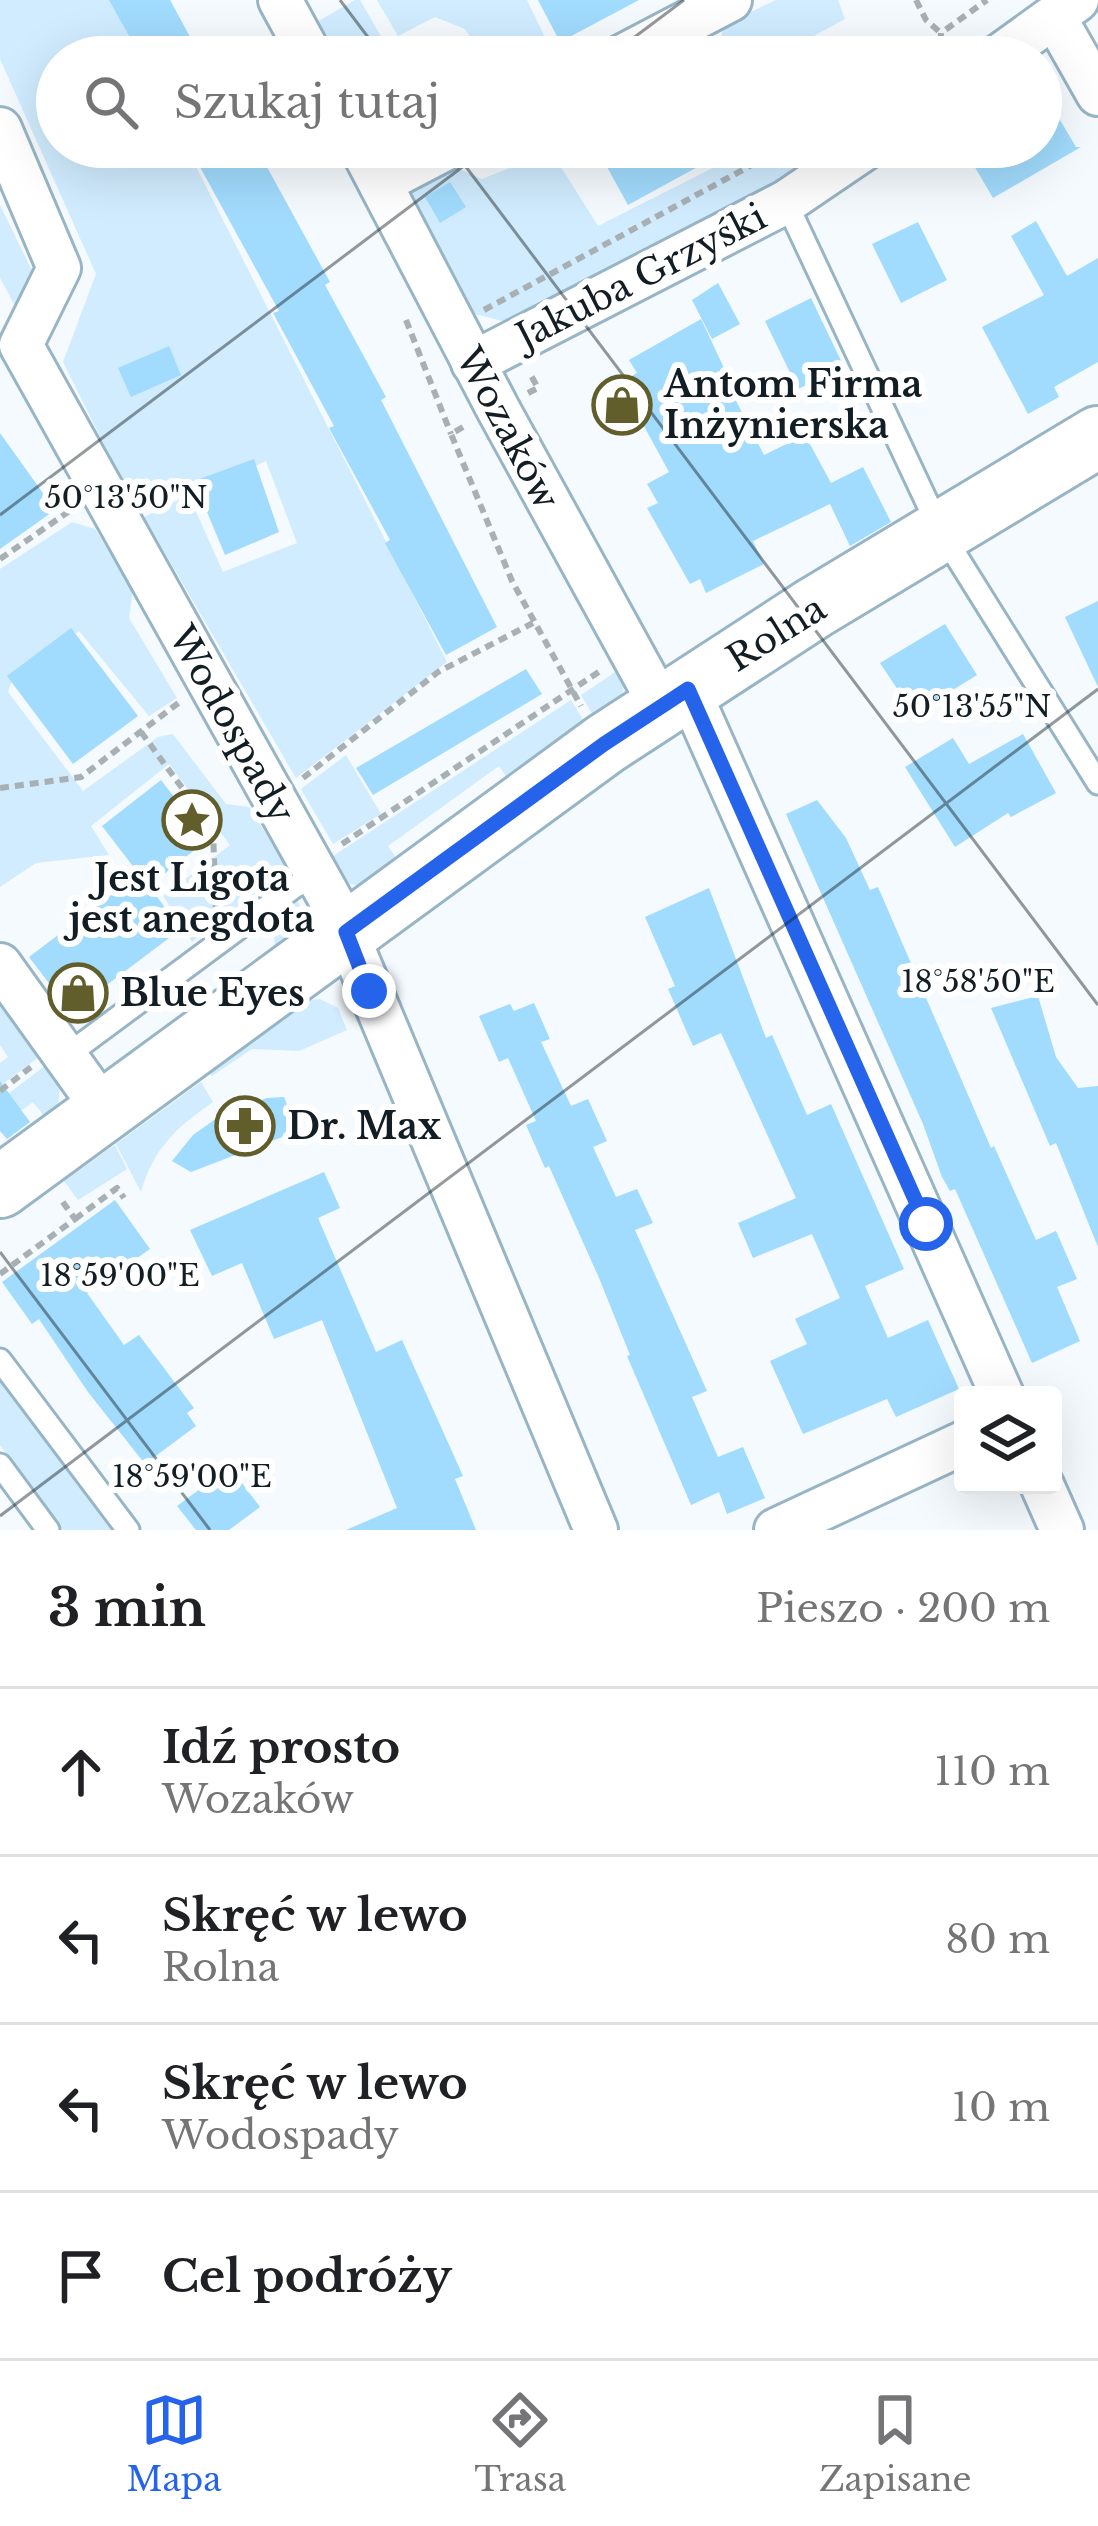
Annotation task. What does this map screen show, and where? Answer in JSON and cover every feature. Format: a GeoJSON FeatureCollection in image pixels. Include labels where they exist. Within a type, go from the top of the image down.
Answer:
{"type":"FeatureCollection","features":[{"type":"Feature","properties":{"kind":"street"},"geometry":{"type":"LineString","coordinates":[[280,0],[300,36]]}},
{"type":"Feature","properties":{"kind":"street"},"geometry":{"type":"LineString","coordinates":[[650,36],[684,11],[730,0]]}},
{"type":"Feature","properties":{"kind":"street"},"geometry":{"type":"LineString","coordinates":[[1028,36],[1066,9],[1098,94]]}},
{"type":"Feature","properties":{"kind":"street","name":"Wodospady"},"geometry":{"type":"LineString","coordinates":[[0,129],[58,268],[21,345],[322,861],[346,932],[596,1530]]}},
{"type":"Feature","properties":{"kind":"street","name":"Wozaków"},"geometry":{"type":"LineString","coordinates":[[372,168],[472,363],[674,698],[998,1386]]}},
{"type":"Feature","properties":{"kind":"street","name":"Jakuba Grzyśki"},"geometry":{"type":"LineString","coordinates":[[472,363],[786,202],[836,168]]}},
{"type":"Feature","properties":{"kind":"street","name":"Rolna"},"geometry":{"type":"LineString","coordinates":[[0,1187],[674,698],[1098,436]]}},
{"type":"Feature","properties":{"kind":"street"},"geometry":{"type":"LineString","coordinates":[[0,965],[104,1110]]}},
{"type":"Feature","properties":{"kind":"street"},"geometry":{"type":"LineString","coordinates":[[776,1530],[954,1447]]}},
{"type":"Feature","properties":{"kind":"street"},"geometry":{"type":"LineString","coordinates":[[1046,1494],[1062,1530]]}},
{"type":"Feature","properties":{"kind":"lane"},"geometry":{"type":"LineString","coordinates":[[786,202],[940,530],[1098,783]]}},
{"type":"Feature","properties":{"kind":"lane"},"geometry":{"type":"LineString","coordinates":[[66,1056],[322,861]]}},
{"type":"Feature","properties":{"kind":"lane"},"geometry":{"type":"LineString","coordinates":[[0,1360],[128,1530]]}},
{"type":"Feature","properties":{"kind":"lane"},"geometry":{"type":"LineString","coordinates":[[0,1466],[48,1530]]}},
{"type":"Feature","properties":{"kind":"path"},"geometry":{"type":"LineString","coordinates":[[916,0],[926,20],[941,33]]}},
{"type":"Feature","properties":{"kind":"path"},"geometry":{"type":"LineString","coordinates":[[941,33],[987,0]]}},
{"type":"Feature","properties":{"kind":"path"},"geometry":{"type":"LineString","coordinates":[[470,317],[746,168]]}},
{"type":"Feature","properties":{"kind":"path"},"geometry":{"type":"LineString","coordinates":[[0,559],[78,504]]}},
{"type":"Feature","properties":{"kind":"path"},"geometry":{"type":"LineString","coordinates":[[293,786],[438,672],[533,622]]}},
{"type":"Feature","properties":{"kind":"path"},"geometry":{"type":"LineString","coordinates":[[547,650],[582,707]]}},
{"type":"Feature","properties":{"kind":"path"},"geometry":{"type":"LineString","coordinates":[[322,861],[602,669]]}},
{"type":"Feature","properties":{"kind":"path"},"geometry":{"type":"LineString","coordinates":[[0,788],[82,777],[187,697]]}},
{"type":"Feature","properties":{"kind":"path"},"geometry":{"type":"LineString","coordinates":[[141,732],[213,830],[217,929]]}},
{"type":"Feature","properties":{"kind":"path"},"geometry":{"type":"LineString","coordinates":[[0,1274],[117,1188],[124,1198]]}},
{"type":"Feature","properties":{"kind":"path"},"geometry":{"type":"LineString","coordinates":[[62,1201],[75,1219]]}},
{"type":"Feature","properties":{"kind":"shaded area"},"geometry":{"type":"Polygon","coordinates":[[[0,0],[110,0],[128,36],[36,36],[36,140],[0,59],[0,0]]]}},
{"type":"Feature","properties":{"kind":"shaded area"},"geometry":{"type":"Polygon","coordinates":[[[360,0],[381,36],[325,36],[317,22],[360,0]]]}},
{"type":"Feature","properties":{"kind":"shaded area"},"geometry":{"type":"Polygon","coordinates":[[[377,0],[527,0],[544,36],[470,36],[465,29],[435,17],[398,36],[377,0]]]}},
{"type":"Feature","properties":{"kind":"shaded area"},"geometry":{"type":"Polygon","coordinates":[[[776,0],[838,0],[845,19],[814,36],[721,36],[725,24],[776,0]]]}},
{"type":"Feature","properties":{"kind":"shaded area"},"geometry":{"type":"Polygon","coordinates":[[[49,168],[197,168],[447,662],[296,778],[144,517],[188,495],[175,483],[131,498],[63,362],[96,274],[49,168]],[[266,461],[189,496],[223,572],[297,543],[266,461]]]}},
{"type":"Feature","properties":{"kind":"shaded area"},"geometry":{"type":"Polygon","coordinates":[[[440,168],[457,168],[482,179],[509,168],[562,168],[598,226],[713,168],[795,168],[712,220],[510,323],[475,314],[405,185],[440,168]]]}},
{"type":"Feature","properties":{"kind":"shaded area"},"geometry":{"type":"Polygon","coordinates":[[[0,205],[37,281],[14,304],[0,278],[0,205]]]}},
{"type":"Feature","properties":{"kind":"shaded area"},"geometry":{"type":"Polygon","coordinates":[[[72,522],[95,529],[133,590],[129,618],[177,698],[149,716],[79,631],[11,683],[8,692],[83,791],[158,737],[173,734],[226,804],[249,807],[285,864],[285,871],[192,942],[163,896],[230,845],[169,764],[91,826],[109,855],[36,863],[0,887],[0,569],[72,522]]]}},
{"type":"Feature","properties":{"kind":"shaded area"},"geometry":{"type":"Polygon","coordinates":[[[623,667],[620,699],[598,724],[581,695],[623,667]]]}},
{"type":"Feature","properties":{"kind":"shaded area"},"geometry":{"type":"Polygon","coordinates":[[[571,700],[590,731],[513,786],[499,766],[388,846],[402,867],[368,888],[343,882],[327,860],[571,700]]]}},
{"type":"Feature","properties":{"kind":"shaded area"},"geometry":{"type":"Polygon","coordinates":[[[346,755],[381,814],[333,844],[301,789],[346,755]]]}},
{"type":"Feature","properties":{"kind":"shaded area"},"geometry":{"type":"Polygon","coordinates":[[[296,898],[301,922],[275,950],[273,914],[296,898]]]}},
{"type":"Feature","properties":{"kind":"shaded area"},"geometry":{"type":"Polygon","coordinates":[[[0,983],[47,1051],[0,1086],[0,1063],[8,1057],[0,1045],[0,983]]]}},
{"type":"Feature","properties":{"kind":"shaded area"},"geometry":{"type":"Polygon","coordinates":[[[320,999],[338,1008],[347,1030],[299,1051],[252,1049],[212,1076],[208,1073],[310,1000],[320,999]]]}},
{"type":"Feature","properties":{"kind":"shaded area"},"geometry":{"type":"Polygon","coordinates":[[[46,1065],[60,1087],[58,1107],[45,1117],[33,1102],[22,1110],[0,1100],[46,1065]]]}},
{"type":"Feature","properties":{"kind":"shaded area"},"geometry":{"type":"Polygon","coordinates":[[[201,1082],[213,1102],[168,1140],[152,1163],[141,1192],[116,1144],[201,1082]]]}},
{"type":"Feature","properties":{"kind":"shaded area"},"geometry":{"type":"Polygon","coordinates":[[[115,1145],[127,1169],[78,1200],[64,1181],[115,1145]]]}},
{"type":"Feature","properties":{"kind":"shaded area"},"geometry":{"type":"Polygon","coordinates":[[[0,1381],[111,1530],[63,1530],[0,1445],[0,1381]]]}},
{"type":"Feature","properties":{"kind":"building"},"geometry":{"type":"Polygon","coordinates":[[[109,0],[170,0],[190,36],[129,36],[109,0]]]}},
{"type":"Feature","properties":{"kind":"building"},"geometry":{"type":"Polygon","coordinates":[[[538,0],[639,0],[571,36],[557,36],[538,0]]]}},
{"type":"Feature","properties":{"kind":"building"},"geometry":{"type":"Polygon","coordinates":[[[1062,123],[1076,147],[1081,147],[1062,158],[1062,123]]]}},
{"type":"Feature","properties":{"kind":"building"},"geometry":{"type":"Polygon","coordinates":[[[201,168],[268,168],[330,282],[325,285],[386,397],[381,400],[497,627],[446,655],[385,543],[390,540],[273,313],[279,311],[201,168]]]}},
{"type":"Feature","properties":{"kind":"building"},"geometry":{"type":"Polygon","coordinates":[[[608,168],[696,168],[628,205],[608,168]]]}},
{"type":"Feature","properties":{"kind":"building"},"geometry":{"type":"Polygon","coordinates":[[[975,168],[1045,168],[993,198],[975,168]]]}},
{"type":"Feature","properties":{"kind":"building"},"geometry":{"type":"Polygon","coordinates":[[[450,182],[466,207],[440,223],[425,197],[450,182]]]}},
{"type":"Feature","properties":{"kind":"building"},"geometry":{"type":"Polygon","coordinates":[[[1036,221],[1067,276],[1098,258],[1098,362],[1054,387],[1059,397],[1028,414],[982,327],[1044,295],[1011,236],[1036,221]]]}},
{"type":"Feature","properties":{"kind":"building"},"geometry":{"type":"Polygon","coordinates":[[[918,222],[947,280],[901,303],[872,244],[918,222]]]}},
{"type":"Feature","properties":{"kind":"building"},"geometry":{"type":"Polygon","coordinates":[[[718,283],[740,324],[712,339],[692,300],[718,283]]]}},
{"type":"Feature","properties":{"kind":"building"},"geometry":{"type":"Polygon","coordinates":[[[811,298],[844,367],[798,389],[765,321],[811,298]]]}},
{"type":"Feature","properties":{"kind":"building"},"geometry":{"type":"Polygon","coordinates":[[[701,319],[724,368],[720,370],[764,455],[805,435],[831,483],[863,467],[891,522],[850,546],[830,504],[753,541],[764,564],[706,593],[700,579],[690,584],[647,508],[658,503],[647,484],[669,472],[639,417],[621,428],[601,394],[637,373],[629,360],[701,319]]]}},
{"type":"Feature","properties":{"kind":"building"},"geometry":{"type":"Polygon","coordinates":[[[169,346],[181,375],[131,397],[118,368],[169,346]]]}},
{"type":"Feature","properties":{"kind":"building"},"geometry":{"type":"Polygon","coordinates":[[[0,433],[55,510],[0,549],[0,433]]]}},
{"type":"Feature","properties":{"kind":"building"},"geometry":{"type":"Polygon","coordinates":[[[254,459],[279,532],[225,555],[194,481],[254,459]]]}},
{"type":"Feature","properties":{"kind":"building"},"geometry":{"type":"Polygon","coordinates":[[[1098,601],[1098,687],[1065,617],[1098,601]]]}},
{"type":"Feature","properties":{"kind":"building"},"geometry":{"type":"Polygon","coordinates":[[[945,624],[977,675],[914,714],[880,663],[945,624]]]}},
{"type":"Feature","properties":{"kind":"building"},"geometry":{"type":"Polygon","coordinates":[[[71,628],[138,716],[73,764],[7,676],[71,628]]]}},
{"type":"Feature","properties":{"kind":"building"},"geometry":{"type":"Polygon","coordinates":[[[526,669],[542,694],[373,795],[356,768],[526,669]]]}},
{"type":"Feature","properties":{"kind":"building"},"geometry":{"type":"Polygon","coordinates":[[[1023,734],[1056,793],[1011,817],[1008,813],[955,847],[905,767],[953,738],[969,764],[1023,734]]]}},
{"type":"Feature","properties":{"kind":"building"},"geometry":{"type":"Polygon","coordinates":[[[161,780],[207,840],[149,886],[181,929],[71,1012],[29,957],[139,874],[102,826],[161,780]]]}},
{"type":"Feature","properties":{"kind":"building"},"geometry":{"type":"Polygon","coordinates":[[[817,800],[846,838],[870,890],[878,887],[1036,1240],[1056,1231],[1077,1279],[1057,1287],[1080,1341],[1032,1363],[955,1189],[950,1191],[942,1177],[786,814],[817,800]]]}},
{"type":"Feature","properties":{"kind":"building"},"geometry":{"type":"Polygon","coordinates":[[[709,888],[766,1038],[772,1035],[807,1115],[831,1104],[904,1269],[865,1286],[888,1338],[928,1320],[958,1386],[954,1391],[896,1417],[887,1399],[803,1434],[770,1361],[807,1344],[795,1319],[840,1298],[812,1234],[753,1258],[738,1223],[796,1198],[721,1033],[693,1046],[668,989],[675,986],[645,917],[709,888]]]}},
{"type":"Feature","properties":{"kind":"building"},"geometry":{"type":"Polygon","coordinates":[[[1038,996],[1056,1057],[1078,1088],[1098,1086],[1098,1247],[1056,1143],[1050,1146],[991,1008],[1038,996]]]}},
{"type":"Feature","properties":{"kind":"building"},"geometry":{"type":"Polygon","coordinates":[[[534,1003],[550,1039],[541,1042],[571,1106],[588,1099],[607,1141],[593,1147],[616,1197],[637,1189],[653,1223],[635,1230],[707,1391],[692,1397],[718,1457],[743,1447],[765,1498],[727,1514],[719,1492],[691,1505],[599,1278],[526,1125],[536,1121],[508,1058],[499,1062],[479,1016],[510,1004],[514,1011],[534,1003]]]}},
{"type":"Feature","properties":{"kind":"building"},"geometry":{"type":"Polygon","coordinates":[[[0,1081],[30,1122],[7,1139],[0,1131],[0,1081]]]}},
{"type":"Feature","properties":{"kind":"building"},"geometry":{"type":"Polygon","coordinates":[[[284,1097],[298,1131],[191,1172],[172,1161],[193,1135],[224,1113],[284,1097]]]}},
{"type":"Feature","properties":{"kind":"building"},"geometry":{"type":"Polygon","coordinates":[[[324,1172],[340,1208],[318,1218],[376,1352],[402,1340],[463,1476],[455,1479],[476,1530],[346,1530],[397,1508],[322,1320],[274,1339],[242,1263],[212,1276],[190,1230],[324,1172]]]}},
{"type":"Feature","properties":{"kind":"building"},"geometry":{"type":"Polygon","coordinates":[[[115,1200],[150,1249],[87,1293],[124,1345],[139,1335],[194,1408],[187,1413],[196,1426],[145,1464],[39,1319],[32,1324],[2,1282],[115,1200]]]}},
{"type":"Feature","properties":{"kind":"building"},"geometry":{"type":"Polygon","coordinates":[[[230,1467],[260,1507],[229,1530],[196,1530],[177,1506],[230,1467]]]}},
{"type":"Feature","properties":{"kind":"place","name":"Antom Firma Inżynierska"},"geometry":{"type":"Point","coordinates":[622,405]}},
{"type":"Feature","properties":{"kind":"place","name":"Jest Ligota jest anegdota"},"geometry":{"type":"Point","coordinates":[192,820]}},
{"type":"Feature","properties":{"kind":"place","name":"Blue Eyes"},"geometry":{"type":"Point","coordinates":[78,993]}},
{"type":"Feature","properties":{"kind":"place","name":"Dr. Max"},"geometry":{"type":"Point","coordinates":[245,1126]}},
{"type":"Feature","properties":{"kind":"route"},"geometry":{"type":"LineString","coordinates":[[369,991],[346,932],[604,744],[688,689],[926,1224]]}}]}
